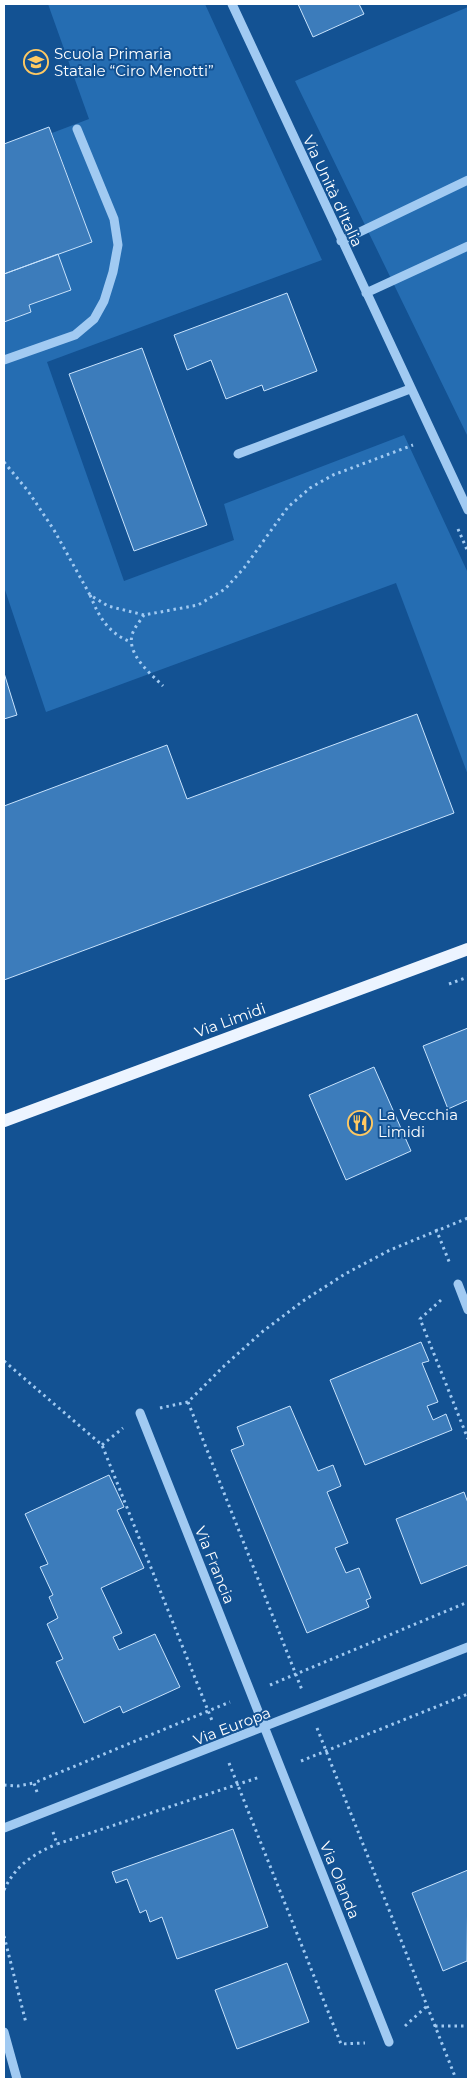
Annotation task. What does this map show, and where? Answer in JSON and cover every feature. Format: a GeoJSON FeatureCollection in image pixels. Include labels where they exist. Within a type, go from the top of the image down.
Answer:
{"type":"FeatureCollection","features":[{"type":"Feature","properties":{"kind":"main road","name":"Via Limidi"},"geometry":{"type":"LineString","coordinates":[[7,1121],[468,949]]}},
{"type":"Feature","properties":{"kind":"street","name":"Via Unità d'Italia"},"geometry":{"type":"LineString","coordinates":[[232,4],[468,510]]}},
{"type":"Feature","properties":{"kind":"street"},"geometry":{"type":"LineString","coordinates":[[4,360],[75,335],[94,319],[106,294],[118,245],[114,219],[78,129]]}},
{"type":"Feature","properties":{"kind":"street"},"geometry":{"type":"LineString","coordinates":[[341,241],[468,180]]}},
{"type":"Feature","properties":{"kind":"street"},"geometry":{"type":"LineString","coordinates":[[366,293],[468,246]]}},
{"type":"Feature","properties":{"kind":"street"},"geometry":{"type":"LineString","coordinates":[[238,454],[410,389]]}},
{"type":"Feature","properties":{"kind":"street"},"geometry":{"type":"LineString","coordinates":[[458,1284],[468,1310]]}},
{"type":"Feature","properties":{"kind":"street","name":"Via Francia"},"geometry":{"type":"LineString","coordinates":[[140,1413],[265,1728]]}},
{"type":"Feature","properties":{"kind":"street","name":"Via Europa"},"geometry":{"type":"LineString","coordinates":[[4,1828],[265,1728],[468,1647]]}},
{"type":"Feature","properties":{"kind":"street","name":"Via Olanda"},"geometry":{"type":"LineString","coordinates":[[265,1728],[389,2042]]}},
{"type":"Feature","properties":{"kind":"street"},"geometry":{"type":"LineString","coordinates":[[4,2032],[17,2079]]}},
{"type":"Feature","properties":{"kind":"path"},"geometry":{"type":"LineString","coordinates":[[90,595],[108,606],[144,615],[198,605],[225,589],[244,568],[288,507],[310,488],[333,475],[433,438]]}},
{"type":"Feature","properties":{"kind":"path"},"geometry":{"type":"LineString","coordinates":[[4,462],[28,491],[54,530],[90,595],[98,616],[119,638],[131,642]]}},
{"type":"Feature","properties":{"kind":"path"},"geometry":{"type":"LineString","coordinates":[[144,615],[132,632],[131,642],[141,664],[163,686]]}},
{"type":"Feature","properties":{"kind":"path"},"geometry":{"type":"LineString","coordinates":[[456,2079],[188,1402],[262,1332],[303,1302],[352,1270],[436,1229],[468,1218]]}},
{"type":"Feature","properties":{"kind":"path"},"geometry":{"type":"LineString","coordinates":[[436,1229],[458,1284],[420,1319],[468,1439]]}},
{"type":"Feature","properties":{"kind":"path"},"geometry":{"type":"LineString","coordinates":[[4,1785],[18,1786],[34,1783]]}},
{"type":"Feature","properties":{"kind":"path"},"geometry":{"type":"LineString","coordinates":[[4,1890],[10,1877],[24,1862],[37,1853],[57,1844]]}},
{"type":"Feature","properties":{"kind":"path"},"geometry":{"type":"LineString","coordinates":[[4,1936],[28,2032]]}},
{"type":"Feature","properties":{"kind":"path"},"geometry":{"type":"LineString","coordinates":[[435,2026],[468,2026]]}},
{"type":"Feature","properties":{"kind":"shaded area"},"geometry":{"type":"Polygon","coordinates":[[[48,4],[205,4],[322,260],[47,362],[124,581],[234,540],[224,504],[404,435],[468,573],[468,775],[396,583],[46,712],[4,587],[4,322],[31,312],[29,305],[71,290],[58,254],[92,242],[52,133],[89,119],[48,4]]]}},
{"type":"Feature","properties":{"kind":"shaded area"},"geometry":{"type":"Polygon","coordinates":[[[468,7],[468,437],[295,81],[468,7]]]}},
{"type":"Feature","properties":{"kind":"building"},"geometry":{"type":"Polygon","coordinates":[[[298,4],[359,4],[364,14],[313,37],[298,4]]]}},
{"type":"Feature","properties":{"kind":"building"},"geometry":{"type":"Polygon","coordinates":[[[49,127],[92,242],[4,274],[4,144],[49,127]]]}},
{"type":"Feature","properties":{"kind":"building"},"geometry":{"type":"Polygon","coordinates":[[[58,254],[71,290],[29,305],[31,312],[4,322],[4,274],[58,254]]]}},
{"type":"Feature","properties":{"kind":"building"},"geometry":{"type":"Polygon","coordinates":[[[287,293],[317,371],[264,391],[262,385],[226,399],[211,360],[187,370],[174,335],[287,293]]]}},
{"type":"Feature","properties":{"kind":"building"},"geometry":{"type":"Polygon","coordinates":[[[142,348],[207,525],[134,551],[69,374],[142,348]]]}},
{"type":"Feature","properties":{"kind":"building"},"geometry":{"type":"Polygon","coordinates":[[[4,673],[17,715],[4,719],[4,673]]]}},
{"type":"Feature","properties":{"kind":"building"},"geometry":{"type":"Polygon","coordinates":[[[417,714],[454,813],[4,980],[4,806],[167,745],[187,799],[417,714]]]}},
{"type":"Feature","properties":{"kind":"building"},"geometry":{"type":"Polygon","coordinates":[[[468,1028],[468,1100],[448,1109],[423,1046],[468,1028]]]}},
{"type":"Feature","properties":{"kind":"building","name":"La Vecchia Limidi"},"geometry":{"type":"Polygon","coordinates":[[[374,1067],[411,1151],[346,1180],[309,1095],[374,1067]]]}},
{"type":"Feature","properties":{"kind":"building"},"geometry":{"type":"Polygon","coordinates":[[[421,1342],[429,1361],[422,1363],[438,1402],[427,1406],[433,1420],[446,1414],[452,1430],[365,1465],[330,1380],[421,1342]]]}},
{"type":"Feature","properties":{"kind":"building"},"geometry":{"type":"Polygon","coordinates":[[[290,1406],[318,1471],[333,1465],[341,1486],[327,1492],[348,1543],[335,1548],[346,1573],[359,1568],[371,1598],[366,1600],[369,1607],[307,1633],[231,1450],[244,1445],[237,1427],[290,1406]]]}},
{"type":"Feature","properties":{"kind":"building"},"geometry":{"type":"Polygon","coordinates":[[[109,1475],[124,1507],[117,1510],[144,1568],[101,1588],[122,1633],[113,1637],[119,1650],[155,1634],[180,1687],[123,1713],[120,1706],[84,1723],[56,1662],[63,1659],[47,1624],[58,1618],[49,1597],[53,1595],[40,1567],[48,1564],[25,1514],[109,1475]]]}},
{"type":"Feature","properties":{"kind":"building"},"geometry":{"type":"Polygon","coordinates":[[[464,1492],[468,1503],[468,1565],[421,1584],[396,1519],[464,1492]]]}},
{"type":"Feature","properties":{"kind":"building"},"geometry":{"type":"Polygon","coordinates":[[[233,1829],[268,1927],[177,1959],[162,1917],[150,1922],[146,1910],[140,1913],[127,1879],[116,1883],[112,1872],[233,1829]]]}},
{"type":"Feature","properties":{"kind":"building"},"geometry":{"type":"Polygon","coordinates":[[[468,1870],[467,1961],[443,1971],[412,1893],[468,1870]]]}},
{"type":"Feature","properties":{"kind":"building"},"geometry":{"type":"Polygon","coordinates":[[[287,1963],[309,2022],[237,2049],[215,1990],[287,1963]]]}},
{"type":"Feature","properties":{"kind":"place","name":"Scuola Primaria Statale “Ciro Menotti”"},"geometry":{"type":"Point","coordinates":[36,62]}},
{"type":"Feature","properties":{"kind":"place","name":"La Vecchia Limidi"},"geometry":{"type":"Point","coordinates":[360,1123]}}]}
